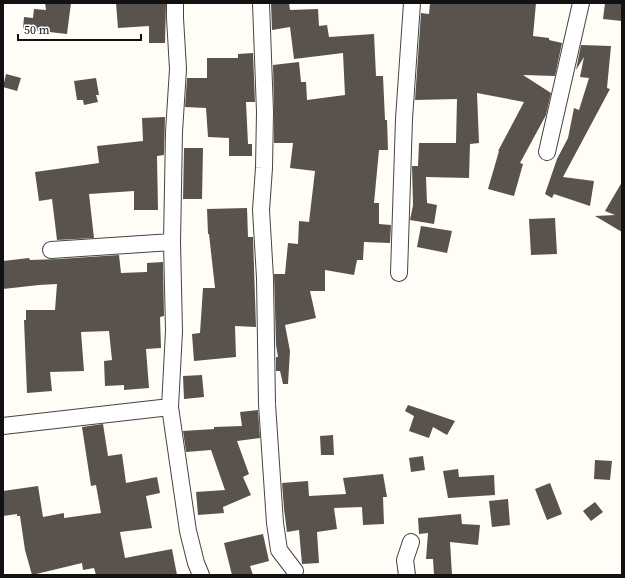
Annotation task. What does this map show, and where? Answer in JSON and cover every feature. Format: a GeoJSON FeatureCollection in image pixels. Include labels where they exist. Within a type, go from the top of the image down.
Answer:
{"type":"FeatureCollection","features":[{"type":"Feature","properties":{"kind":"street"},"geometry":{"type":"LineString","coordinates":[[175,3],[178,69],[174,132],[172,242],[174,331],[170,407],[188,531],[196,563],[201,575]]}},
{"type":"Feature","properties":{"kind":"street"},"geometry":{"type":"LineString","coordinates":[[261,3],[265,112],[262,210],[265,278],[267,404],[275,523],[279,550],[295,571]]}},
{"type":"Feature","properties":{"kind":"street"},"geometry":{"type":"LineString","coordinates":[[400,273],[404,119],[412,3]]}},
{"type":"Feature","properties":{"kind":"street"},"geometry":{"type":"LineString","coordinates":[[547,152],[581,3]]}},
{"type":"Feature","properties":{"kind":"street"},"geometry":{"type":"LineString","coordinates":[[51,250],[172,242]]}},
{"type":"Feature","properties":{"kind":"street"},"geometry":{"type":"LineString","coordinates":[[3,426],[170,407]]}},
{"type":"Feature","properties":{"kind":"street"},"geometry":{"type":"LineString","coordinates":[[407,575],[405,560],[411,542]]}},
{"type":"Feature","properties":{"kind":"building"},"geometry":{"type":"Polygon","coordinates":[[[45,3],[71,3],[67,34],[23,29],[24,17],[33,18],[34,9],[46,10],[45,3]]]}},
{"type":"Feature","properties":{"kind":"building"},"geometry":{"type":"Polygon","coordinates":[[[116,3],[166,3],[165,43],[149,43],[149,26],[118,28],[116,3]]]}},
{"type":"Feature","properties":{"kind":"building"},"geometry":{"type":"Polygon","coordinates":[[[271,3],[289,3],[290,10],[318,9],[319,26],[327,25],[329,37],[374,34],[376,76],[383,76],[385,120],[387,120],[388,150],[379,150],[374,203],[379,203],[379,224],[391,225],[390,243],[364,242],[363,260],[357,260],[354,275],[325,270],[325,291],[310,291],[316,318],[285,325],[290,351],[288,384],[283,384],[280,371],[276,371],[276,357],[278,357],[276,345],[274,274],[285,274],[288,243],[298,244],[299,221],[309,222],[315,171],[290,168],[293,143],[274,143],[273,65],[299,62],[301,82],[306,82],[307,100],[345,95],[343,53],[294,59],[290,27],[272,30],[271,3]]]}},
{"type":"Feature","properties":{"kind":"building"},"geometry":{"type":"Polygon","coordinates":[[[430,3],[536,3],[533,36],[549,38],[549,40],[562,43],[555,76],[523,75],[551,93],[546,115],[520,163],[523,164],[514,196],[488,189],[498,151],[524,102],[477,93],[479,143],[470,144],[469,178],[426,177],[427,203],[437,205],[434,224],[410,220],[413,205],[412,166],[418,166],[419,143],[456,143],[457,99],[415,100],[421,13],[429,14],[430,3]]]}},
{"type":"Feature","properties":{"kind":"building"},"geometry":{"type":"Polygon","coordinates":[[[605,3],[622,3],[622,21],[603,19],[605,3]]]}},
{"type":"Feature","properties":{"kind":"building"},"geometry":{"type":"Polygon","coordinates":[[[581,45],[611,46],[607,88],[610,89],[563,177],[594,181],[590,206],[554,194],[552,198],[545,194],[557,159],[568,138],[574,108],[579,110],[589,78],[580,77],[584,57],[576,70],[581,45]]]}},
{"type":"Feature","properties":{"kind":"building"},"geometry":{"type":"Polygon","coordinates":[[[253,53],[255,102],[246,102],[248,144],[252,144],[252,156],[229,156],[229,138],[208,137],[206,108],[185,107],[187,78],[207,78],[207,58],[238,58],[238,54],[253,53]]]}},
{"type":"Feature","properties":{"kind":"building"},"geometry":{"type":"Polygon","coordinates":[[[6,74],[21,78],[17,91],[3,87],[6,74]]]}},
{"type":"Feature","properties":{"kind":"building"},"geometry":{"type":"Polygon","coordinates":[[[96,78],[99,95],[96,95],[98,102],[84,105],[83,100],[77,100],[74,81],[96,78]]]}},
{"type":"Feature","properties":{"kind":"building"},"geometry":{"type":"Polygon","coordinates":[[[165,117],[164,155],[157,156],[158,210],[134,210],[134,191],[89,194],[94,238],[57,240],[52,199],[39,201],[35,172],[99,163],[97,146],[143,141],[142,118],[165,117]]]}},
{"type":"Feature","properties":{"kind":"building"},"geometry":{"type":"Polygon","coordinates":[[[184,148],[203,148],[202,199],[183,199],[184,148]]]}},
{"type":"Feature","properties":{"kind":"building"},"geometry":{"type":"Polygon","coordinates":[[[622,182],[622,232],[595,216],[615,215],[605,211],[622,182]]]}},
{"type":"Feature","properties":{"kind":"building"},"geometry":{"type":"Polygon","coordinates":[[[247,208],[248,237],[253,237],[256,327],[235,326],[236,357],[194,361],[192,334],[200,333],[203,288],[215,288],[208,234],[207,209],[247,208]]]}},
{"type":"Feature","properties":{"kind":"building"},"geometry":{"type":"Polygon","coordinates":[[[555,218],[557,254],[531,255],[529,219],[555,218]]]}},
{"type":"Feature","properties":{"kind":"building"},"geometry":{"type":"Polygon","coordinates":[[[421,226],[452,231],[447,253],[417,247],[421,226]]]}},
{"type":"Feature","properties":{"kind":"building"},"geometry":{"type":"Polygon","coordinates":[[[119,255],[121,273],[147,272],[147,263],[163,262],[164,316],[160,317],[161,348],[146,349],[149,388],[124,390],[124,385],[105,386],[104,361],[112,360],[109,331],[81,332],[84,371],[50,372],[52,391],[27,393],[24,320],[26,320],[26,310],[55,310],[57,284],[3,289],[3,261],[29,258],[30,260],[119,255]]]}},
{"type":"Feature","properties":{"kind":"building"},"geometry":{"type":"Polygon","coordinates":[[[202,375],[204,397],[184,399],[183,376],[202,375]]]}},
{"type":"Feature","properties":{"kind":"building"},"geometry":{"type":"Polygon","coordinates":[[[408,405],[455,421],[447,435],[433,427],[429,438],[409,431],[414,416],[405,411],[408,405]]]}},
{"type":"Feature","properties":{"kind":"building"},"geometry":{"type":"Polygon","coordinates":[[[258,410],[260,438],[237,441],[249,474],[243,477],[251,495],[223,507],[224,513],[198,515],[196,492],[225,490],[211,450],[186,452],[183,431],[214,429],[214,427],[242,426],[240,412],[258,410]]]}},
{"type":"Feature","properties":{"kind":"building"},"geometry":{"type":"Polygon","coordinates":[[[103,424],[108,456],[122,454],[126,483],[157,477],[160,493],[146,496],[152,528],[120,532],[125,558],[172,549],[177,575],[96,575],[94,568],[83,570],[82,563],[32,575],[25,550],[20,516],[17,516],[17,514],[3,516],[3,491],[38,486],[43,517],[64,513],[64,518],[101,513],[96,485],[91,486],[82,427],[103,424]]]}},
{"type":"Feature","properties":{"kind":"building"},"geometry":{"type":"Polygon","coordinates":[[[333,435],[334,455],[321,455],[320,436],[333,435]]]}},
{"type":"Feature","properties":{"kind":"building"},"geometry":{"type":"Polygon","coordinates":[[[423,456],[425,470],[411,472],[409,458],[423,456]]]}},
{"type":"Feature","properties":{"kind":"building"},"geometry":{"type":"Polygon","coordinates":[[[595,460],[612,461],[610,480],[594,479],[595,460]]]}},
{"type":"Feature","properties":{"kind":"building"},"geometry":{"type":"Polygon","coordinates":[[[458,469],[459,477],[494,475],[495,495],[448,498],[443,471],[458,469]]]}},
{"type":"Feature","properties":{"kind":"building"},"geometry":{"type":"Polygon","coordinates":[[[383,474],[387,497],[383,497],[384,524],[363,525],[362,507],[334,508],[337,529],[317,532],[319,563],[302,564],[299,530],[287,532],[282,483],[308,481],[309,496],[346,494],[343,478],[383,474]]]}},
{"type":"Feature","properties":{"kind":"building"},"geometry":{"type":"Polygon","coordinates":[[[550,483],[562,514],[547,520],[535,489],[550,483]]]}},
{"type":"Feature","properties":{"kind":"building"},"geometry":{"type":"Polygon","coordinates":[[[508,499],[510,525],[492,527],[489,501],[508,499]]]}},
{"type":"Feature","properties":{"kind":"building"},"geometry":{"type":"Polygon","coordinates":[[[595,502],[603,512],[591,521],[583,511],[595,502]]]}},
{"type":"Feature","properties":{"kind":"building"},"geometry":{"type":"Polygon","coordinates":[[[461,514],[462,524],[480,525],[478,545],[450,542],[452,575],[434,575],[433,559],[426,559],[428,533],[419,534],[418,518],[461,514]]]}},
{"type":"Feature","properties":{"kind":"building"},"geometry":{"type":"Polygon","coordinates":[[[263,534],[269,561],[250,566],[253,575],[232,575],[224,543],[263,534]]]}}]}
